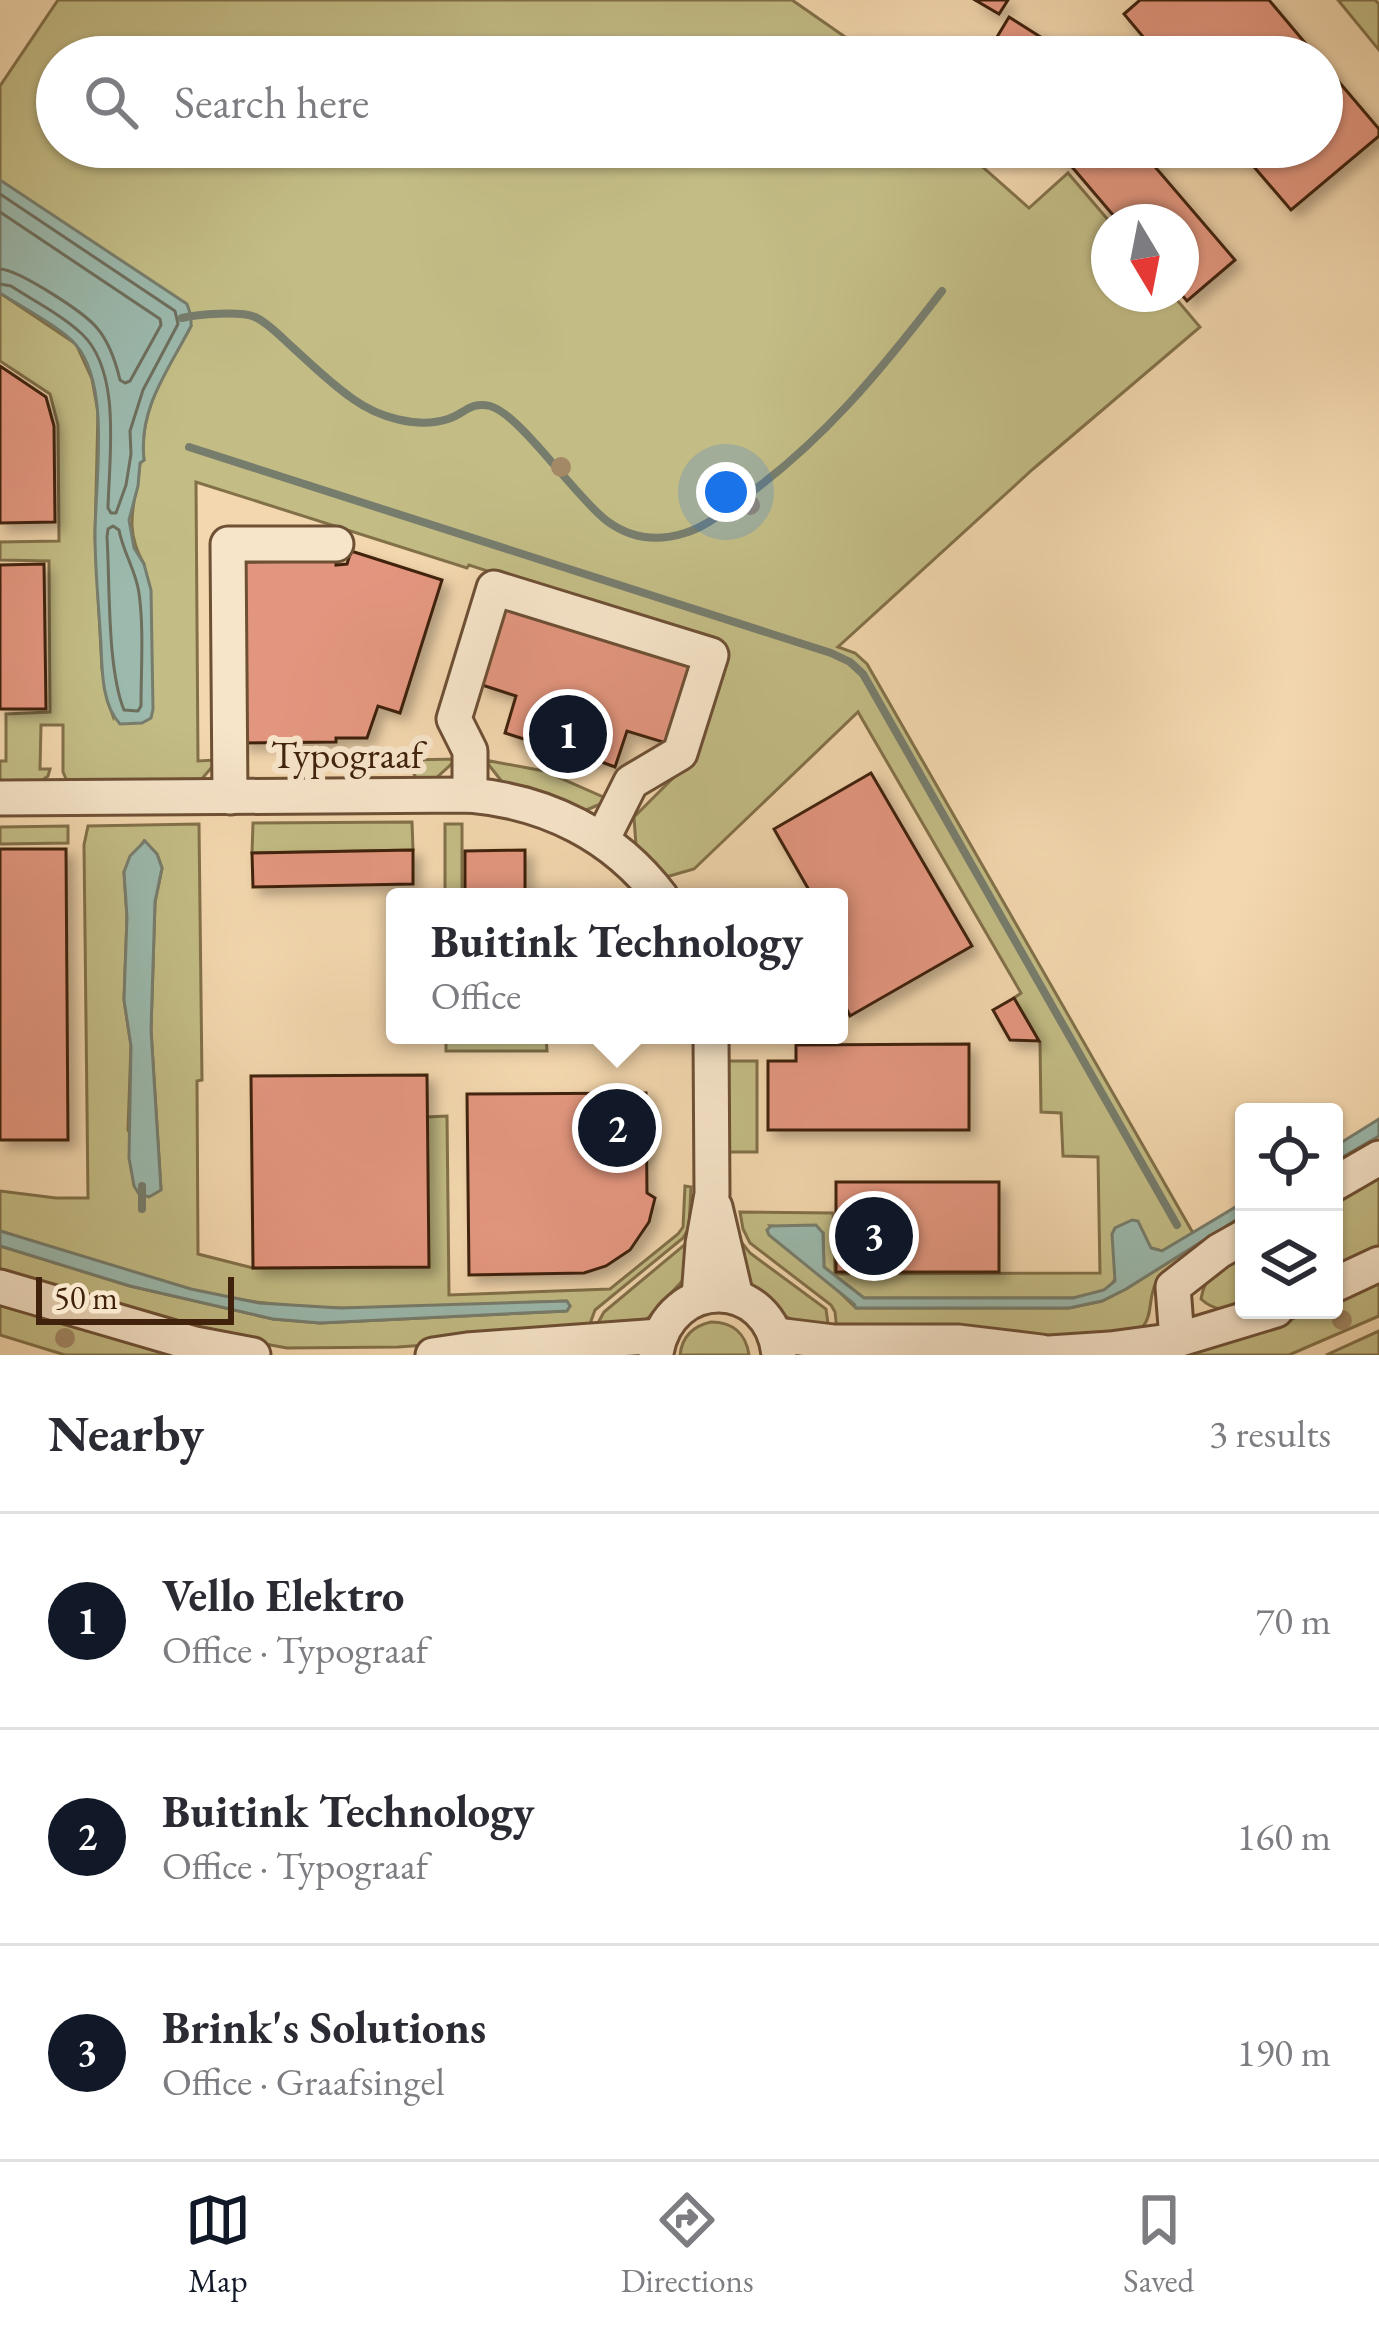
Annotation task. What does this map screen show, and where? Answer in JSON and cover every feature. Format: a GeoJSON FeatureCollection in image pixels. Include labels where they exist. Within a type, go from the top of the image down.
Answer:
{"type":"FeatureCollection","features":[{"type":"Feature","properties":{"kind":"street"},"geometry":{"type":"LineString","coordinates":[[230,797],[228,544],[336,544]]}},
{"type":"Feature","properties":{"kind":"street"},"geometry":{"type":"LineString","coordinates":[[470,795],[470,751],[454,719],[494,588],[711,655],[680,753],[631,782],[603,838]]}},
{"type":"Feature","properties":{"kind":"street","name":"Typograaf"},"geometry":{"type":"LineString","coordinates":[[0,798],[501,798],[539,808],[603,838],[654,888]]}},
{"type":"Feature","properties":{"kind":"street"},"geometry":{"type":"LineString","coordinates":[[699,1298],[712,1194],[711,1044]]}},
{"type":"Feature","properties":{"kind":"street"},"geometry":{"type":"LineString","coordinates":[[1343,1179],[1379,1158]]}},
{"type":"Feature","properties":{"kind":"street"},"geometry":{"type":"LineString","coordinates":[[712,1194],[736,1297]]}},
{"type":"Feature","properties":{"kind":"street"},"geometry":{"type":"LineString","coordinates":[[1177,1340],[1173,1287],[1235,1243]]}},
{"type":"Feature","properties":{"kind":"street"},"geometry":{"type":"LineString","coordinates":[[1343,1281],[1379,1264]]}},
{"type":"Feature","properties":{"kind":"street"},"geometry":{"type":"LineString","coordinates":[[0,1287],[195,1344],[253,1355]]}},
{"type":"Feature","properties":{"kind":"street"},"geometry":{"type":"LineString","coordinates":[[434,1355],[467,1350],[658,1346],[675,1312],[699,1298],[717,1295],[736,1297],[760,1311],[777,1345],[958,1342],[1030,1353],[1110,1349],[1177,1340],[1246,1319]]}},
{"type":"Feature","properties":{"kind":"shaded area"},"geometry":{"type":"Polygon","coordinates":[[[58,0],[792,0],[844,36],[36,36],[36,168],[984,168],[1029,208],[1068,173],[1095,204],[1091,312],[1187,312],[1200,327],[1033,469],[838,647],[867,664],[1193,1233],[1162,1251],[1151,1248],[1117,1273],[1106,1289],[1086,1296],[864,1298],[824,1267],[823,1233],[771,1226],[856,1308],[1069,1308],[1102,1301],[1126,1289],[1235,1221],[1235,1235],[1157,1281],[1144,1325],[1128,1331],[1050,1336],[837,1331],[831,1305],[750,1243],[740,1212],[833,1213],[835,1274],[1100,1273],[1098,1157],[1063,1156],[1061,1113],[1041,1112],[1040,1043],[1014,998],[1021,993],[858,712],[694,869],[666,877],[636,845],[634,817],[696,755],[727,649],[196,482],[198,761],[218,760],[200,781],[67,781],[63,725],[41,725],[40,769],[50,769],[48,776],[40,782],[3,783],[0,761],[6,761],[6,714],[50,712],[49,561],[0,560],[0,542],[59,541],[58,425],[50,394],[0,361],[0,293],[76,344],[92,379],[98,412],[95,537],[102,669],[113,716],[144,564],[132,526],[146,424],[157,390],[191,326],[0,182],[0,86],[58,0]]]}},
{"type":"Feature","properties":{"kind":"shaded area"},"geometry":{"type":"Polygon","coordinates":[[[1338,0],[1379,4],[1379,50],[1338,0]]]}},
{"type":"Feature","properties":{"kind":"shaded area"},"geometry":{"type":"Polygon","coordinates":[[[457,759],[434,780],[417,780],[407,760],[457,759]]]}},
{"type":"Feature","properties":{"kind":"shaded area"},"geometry":{"type":"Polygon","coordinates":[[[485,760],[544,771],[610,800],[584,811],[528,787],[503,783],[485,760]]]}},
{"type":"Feature","properties":{"kind":"shaded area"},"geometry":{"type":"Polygon","coordinates":[[[412,822],[413,850],[252,853],[253,823],[412,822]]]}},
{"type":"Feature","properties":{"kind":"shaded area"},"geometry":{"type":"Polygon","coordinates":[[[199,824],[198,1254],[253,1268],[428,1267],[427,1117],[447,1116],[449,1295],[610,1289],[678,1234],[683,1227],[685,1186],[691,1187],[689,1228],[683,1238],[595,1310],[593,1333],[398,1347],[287,1348],[204,1333],[0,1271],[0,1246],[130,1286],[273,1319],[320,1323],[566,1311],[570,1306],[566,1301],[376,1308],[265,1303],[164,1283],[0,1231],[0,1191],[88,1198],[84,845],[88,826],[199,824]],[[144,841],[124,872],[124,1000],[131,1045],[128,1130],[161,1190],[151,1030],[155,902],[162,868],[157,854],[144,841]]]}},
{"type":"Feature","properties":{"kind":"shaded area"},"geometry":{"type":"Polygon","coordinates":[[[445,824],[462,824],[462,888],[445,888],[445,824]]]}},
{"type":"Feature","properties":{"kind":"shaded area"},"geometry":{"type":"Polygon","coordinates":[[[68,826],[68,843],[0,844],[0,827],[68,826]]]}},
{"type":"Feature","properties":{"kind":"shaded area"},"geometry":{"type":"Polygon","coordinates":[[[446,1044],[547,1044],[547,1051],[446,1051],[446,1044]]]}},
{"type":"Feature","properties":{"kind":"shaded area"},"geometry":{"type":"Polygon","coordinates":[[[727,1061],[757,1061],[757,1152],[727,1152],[727,1061]]]}},
{"type":"Feature","properties":{"kind":"shaded area"},"geometry":{"type":"Polygon","coordinates":[[[1379,1168],[1379,1250],[1343,1267],[1343,1211],[1343,1190],[1379,1168]]]}},
{"type":"Feature","properties":{"kind":"shaded area"},"geometry":{"type":"Polygon","coordinates":[[[738,1238],[750,1253],[826,1309],[829,1331],[792,1319],[758,1298],[743,1276],[738,1238]]]}},
{"type":"Feature","properties":{"kind":"shaded area"},"geometry":{"type":"Polygon","coordinates":[[[689,1241],[684,1279],[648,1318],[639,1325],[600,1332],[604,1312],[689,1241]]]}},
{"type":"Feature","properties":{"kind":"shaded area"},"geometry":{"type":"Polygon","coordinates":[[[1235,1254],[1232,1309],[1201,1299],[1211,1275],[1235,1254]]]}},
{"type":"Feature","properties":{"kind":"shaded area"},"geometry":{"type":"Polygon","coordinates":[[[1379,1281],[1379,1316],[1289,1355],[1182,1355],[1292,1319],[1343,1319],[1343,1297],[1379,1281]]]}},
{"type":"Feature","properties":{"kind":"shaded area"},"geometry":{"type":"Polygon","coordinates":[[[0,1301],[182,1355],[65,1355],[0,1335],[0,1301]]]}},
{"type":"Feature","properties":{"kind":"shaded area"},"geometry":{"type":"Polygon","coordinates":[[[711,1322],[737,1331],[749,1355],[680,1355],[690,1333],[711,1322]]]}},
{"type":"Feature","properties":{"kind":"shaded area"},"geometry":{"type":"Polygon","coordinates":[[[1379,1331],[1379,1355],[1326,1355],[1379,1331]]]}},
{"type":"Feature","properties":{"kind":"water"},"geometry":{"type":"Polygon","coordinates":[[[0,180],[187,304],[191,316],[191,326],[150,407],[144,460],[129,520],[134,548],[151,590],[153,709],[151,718],[142,723],[120,724],[104,687],[95,549],[99,436],[94,385],[87,363],[70,338],[0,293],[0,180]]]}},
{"type":"Feature","properties":{"kind":"water"},"geometry":{"type":"Polygon","coordinates":[[[145,841],[162,868],[155,902],[151,1030],[161,1190],[149,1197],[134,1186],[129,1158],[131,1046],[124,1000],[124,872],[130,856],[145,841]]]}},
{"type":"Feature","properties":{"kind":"water"},"geometry":{"type":"Polygon","coordinates":[[[1379,1119],[1379,1136],[1343,1157],[1343,1141],[1379,1119]]]}},
{"type":"Feature","properties":{"kind":"water"},"geometry":{"type":"Polygon","coordinates":[[[1235,1207],[1235,1221],[1126,1289],[1102,1301],[1069,1308],[856,1308],[767,1230],[816,1225],[823,1233],[824,1267],[864,1298],[1073,1298],[1104,1290],[1115,1281],[1112,1234],[1132,1220],[1138,1221],[1151,1248],[1162,1251],[1235,1207]]]}},
{"type":"Feature","properties":{"kind":"water"},"geometry":{"type":"Polygon","coordinates":[[[0,1231],[191,1289],[259,1303],[340,1308],[567,1301],[570,1306],[567,1311],[320,1323],[273,1319],[130,1286],[0,1246],[0,1231]]]}},
{"type":"Feature","properties":{"kind":"building"},"geometry":{"type":"Polygon","coordinates":[[[975,0],[1008,0],[999,14],[975,0]]]}},
{"type":"Feature","properties":{"kind":"building"},"geometry":{"type":"Polygon","coordinates":[[[1140,0],[1269,0],[1299,36],[1142,36],[1124,14],[1140,0]]]}},
{"type":"Feature","properties":{"kind":"building"},"geometry":{"type":"Polygon","coordinates":[[[1009,17],[1039,36],[998,36],[1009,17]]]}},
{"type":"Feature","properties":{"kind":"building"},"geometry":{"type":"Polygon","coordinates":[[[1343,87],[1379,129],[1379,136],[1343,166],[1343,87]]]}},
{"type":"Feature","properties":{"kind":"building"},"geometry":{"type":"Polygon","coordinates":[[[1073,168],[1156,168],[1187,204],[1104,204],[1073,168]]]}},
{"type":"Feature","properties":{"kind":"building"},"geometry":{"type":"Polygon","coordinates":[[[1255,168],[1341,168],[1291,210],[1255,168]]]}},
{"type":"Feature","properties":{"kind":"building"},"geometry":{"type":"Polygon","coordinates":[[[1199,218],[1235,260],[1199,291],[1199,218]]]}},
{"type":"Feature","properties":{"kind":"building"},"geometry":{"type":"Polygon","coordinates":[[[0,366],[46,397],[54,426],[55,522],[0,523],[0,366]]]}},
{"type":"Feature","properties":{"kind":"building"},"geometry":{"type":"Polygon","coordinates":[[[351,551],[442,580],[400,713],[378,706],[367,738],[241,743],[240,562],[347,564],[351,551]]]}},
{"type":"Feature","properties":{"kind":"building"},"geometry":{"type":"Polygon","coordinates":[[[44,564],[46,709],[0,709],[0,565],[44,564]]]}},
{"type":"Feature","properties":{"kind":"building"},"geometry":{"type":"Polygon","coordinates":[[[505,600],[703,662],[676,746],[627,731],[615,767],[553,744],[552,748],[505,733],[516,696],[479,684],[505,600]]]}},
{"type":"Feature","properties":{"kind":"building"},"geometry":{"type":"Polygon","coordinates":[[[871,773],[972,946],[850,1016],[848,888],[808,888],[774,829],[871,773]]]}},
{"type":"Feature","properties":{"kind":"building"},"geometry":{"type":"Polygon","coordinates":[[[0,849],[66,849],[68,1140],[0,1140],[0,849]]]}},
{"type":"Feature","properties":{"kind":"building"},"geometry":{"type":"Polygon","coordinates":[[[413,850],[413,884],[253,887],[252,853],[413,850]]]}},
{"type":"Feature","properties":{"kind":"building"},"geometry":{"type":"Polygon","coordinates":[[[525,850],[525,888],[465,888],[465,851],[525,850]]]}},
{"type":"Feature","properties":{"kind":"building"},"geometry":{"type":"Polygon","coordinates":[[[1014,998],[1039,1041],[1010,1040],[993,1010],[1014,998]]]}},
{"type":"Feature","properties":{"kind":"building"},"geometry":{"type":"Polygon","coordinates":[[[969,1044],[969,1130],[768,1130],[768,1061],[796,1061],[796,1045],[969,1044]]]}},
{"type":"Feature","properties":{"kind":"building"},"geometry":{"type":"Polygon","coordinates":[[[427,1075],[429,1267],[253,1268],[251,1076],[427,1075]]]}},
{"type":"Feature","properties":{"kind":"building"},"geometry":{"type":"Polygon","coordinates":[[[646,1093],[647,1193],[655,1198],[649,1222],[630,1250],[584,1273],[469,1275],[467,1094],[646,1093]]]}},
{"type":"Feature","properties":{"kind":"building"},"geometry":{"type":"Polygon","coordinates":[[[836,1182],[999,1182],[999,1272],[836,1272],[836,1182]]]}},
{"type":"Feature","properties":{"kind":"waterway"},"geometry":{"type":"LineString","coordinates":[[182,318],[255,317],[353,399],[398,420],[436,422],[473,407],[490,406],[517,424],[607,521],[634,535],[664,537],[713,519],[797,455],[873,377],[942,291]]}},
{"type":"Feature","properties":{"kind":"waterway"},"geometry":{"type":"LineString","coordinates":[[189,447],[850,662],[863,674],[1177,1225]]}},
{"type":"Feature","properties":{"kind":"waterway"},"geometry":{"type":"LineString","coordinates":[[142,1186],[142,1209]]}},
{"type":"Feature","properties":{"kind":"place","name":"Vello Elektro"},"geometry":{"type":"Point","coordinates":[568,734]}},
{"type":"Feature","properties":{"kind":"place","name":"Buitink Technology"},"geometry":{"type":"Point","coordinates":[617,1128]}},
{"type":"Feature","properties":{"kind":"place","name":"Brink's Solutions"},"geometry":{"type":"Point","coordinates":[874,1236]}}]}
